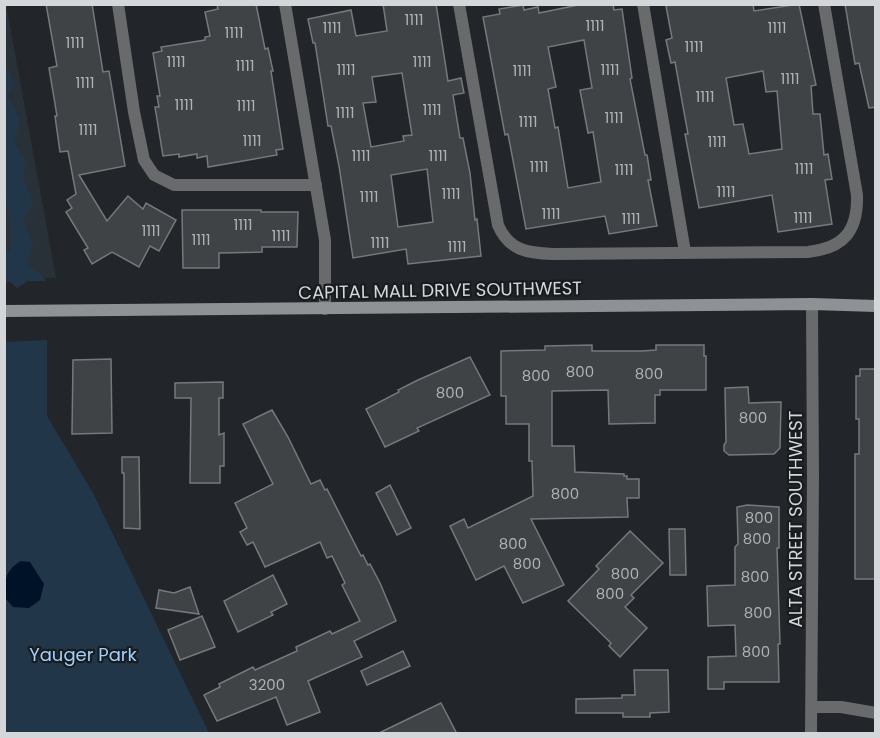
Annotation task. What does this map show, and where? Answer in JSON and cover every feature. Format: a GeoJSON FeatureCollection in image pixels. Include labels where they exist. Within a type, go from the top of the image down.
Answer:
{"type":"FeatureCollection","features":[{"type":"Feature","properties":{"kind":"street"},"geometry":{"type":"LineString","coordinates":[[118,4],[144,160],[154,175],[174,185],[316,185]]}},
{"type":"Feature","properties":{"kind":"street"},"geometry":{"type":"LineString","coordinates":[[285,4],[325,240],[325,309]]}},
{"type":"Feature","properties":{"kind":"street"},"geometry":{"type":"LineString","coordinates":[[459,4],[494,215],[501,233],[509,243],[528,253],[553,254],[822,250],[837,243],[850,231],[857,210],[857,195],[824,4]]}},
{"type":"Feature","properties":{"kind":"street"},"geometry":{"type":"LineString","coordinates":[[643,4],[685,252]]}},
{"type":"Feature","properties":{"kind":"street","name":"CAPITAL MALL DRIVE SOUTHWEST"},"geometry":{"type":"LineString","coordinates":[[4,311],[812,304],[876,306]]}},
{"type":"Feature","properties":{"kind":"street","name":"ALTA STREET SOUTHWEST"},"geometry":{"type":"LineString","coordinates":[[811,734],[812,304]]}},
{"type":"Feature","properties":{"kind":"street"},"geometry":{"type":"LineString","coordinates":[[812,707],[841,707],[876,714]]}},
{"type":"Feature","properties":{"kind":"shaded area"},"geometry":{"type":"Polygon","coordinates":[[[6,4],[56,278],[5,277],[6,4]]]}},
{"type":"Feature","properties":{"kind":"shaded area"},"geometry":{"type":"Polygon","coordinates":[[[21,561],[30,562],[44,584],[40,600],[29,608],[13,607],[5,598],[7,576],[12,568],[21,561]]]}},
{"type":"Feature","properties":{"kind":"green space"},"geometry":{"type":"Polygon","coordinates":[[[5,66],[14,82],[8,96],[20,120],[14,143],[26,161],[23,178],[33,203],[23,220],[33,243],[27,263],[47,281],[28,281],[17,288],[11,282],[5,282],[5,252],[10,252],[11,229],[4,184],[5,66]]]}},
{"type":"Feature","properties":{"kind":"green space","name":"Yauger Park"},"geometry":{"type":"Polygon","coordinates":[[[47,340],[47,416],[93,493],[209,733],[5,733],[4,342],[47,340]]]}},
{"type":"Feature","properties":{"kind":"building"},"geometry":{"type":"Polygon","coordinates":[[[46,4],[92,4],[103,72],[109,71],[125,166],[79,175],[107,221],[128,196],[143,209],[146,203],[176,220],[159,251],[150,246],[139,267],[112,252],[92,264],[84,250],[88,248],[66,212],[72,208],[67,200],[76,194],[68,151],[60,152],[49,68],[57,66],[46,4]]]}},
{"type":"Feature","properties":{"kind":"building"},"geometry":{"type":"Polygon","coordinates":[[[256,4],[265,49],[268,48],[273,71],[271,71],[283,149],[276,150],[277,155],[208,167],[207,156],[197,158],[197,154],[179,157],[179,154],[163,156],[155,107],[159,107],[157,96],[160,96],[153,53],[162,51],[161,47],[205,40],[205,37],[210,36],[205,12],[218,9],[217,5],[256,4]]]}},
{"type":"Feature","properties":{"kind":"building"},"geometry":{"type":"Polygon","coordinates":[[[383,4],[436,4],[448,81],[461,78],[464,93],[453,95],[460,138],[463,138],[470,173],[481,256],[408,264],[406,249],[353,258],[339,166],[331,126],[328,126],[315,43],[313,43],[308,19],[351,10],[356,36],[387,31],[383,4]],[[402,73],[372,77],[376,102],[363,103],[371,147],[404,141],[403,136],[412,135],[402,73]],[[427,169],[391,175],[398,227],[433,222],[427,169]]]}},
{"type":"Feature","properties":{"kind":"building"},"geometry":{"type":"Polygon","coordinates":[[[583,4],[613,4],[614,10],[622,9],[632,78],[630,79],[645,155],[647,155],[651,180],[648,180],[657,226],[609,234],[605,216],[526,229],[508,134],[505,135],[483,17],[500,14],[499,9],[523,5],[524,10],[538,7],[539,13],[583,4]],[[584,40],[548,47],[556,87],[548,89],[555,128],[558,127],[568,188],[601,182],[593,132],[588,133],[580,90],[592,88],[584,40]]]}},
{"type":"Feature","properties":{"kind":"building"},"geometry":{"type":"Polygon","coordinates":[[[674,4],[753,4],[754,11],[799,4],[816,85],[811,86],[813,114],[820,114],[824,155],[828,154],[832,179],[825,180],[832,224],[778,232],[772,195],[699,208],[685,134],[688,134],[675,62],[671,63],[666,40],[672,38],[666,6],[674,4]],[[763,71],[726,78],[734,125],[743,124],[749,154],[782,149],[777,91],[766,92],[763,71]]]}},
{"type":"Feature","properties":{"kind":"building"},"geometry":{"type":"Polygon","coordinates":[[[845,4],[876,4],[876,107],[869,108],[859,63],[855,64],[845,4]]]}},
{"type":"Feature","properties":{"kind":"building"},"geometry":{"type":"Polygon","coordinates":[[[182,210],[298,212],[297,247],[262,247],[262,252],[219,253],[219,268],[183,268],[182,210]]]}},
{"type":"Feature","properties":{"kind":"building"},"geometry":{"type":"Polygon","coordinates":[[[592,345],[592,351],[642,351],[656,350],[656,345],[704,345],[706,390],[660,390],[660,395],[655,395],[655,423],[609,424],[608,390],[552,391],[552,446],[574,446],[575,472],[624,474],[627,479],[639,479],[639,498],[627,498],[628,517],[531,519],[564,585],[523,603],[504,566],[476,580],[450,526],[464,519],[468,528],[533,496],[532,461],[529,461],[529,424],[506,424],[506,396],[501,396],[501,351],[545,350],[545,346],[592,345]]]}},
{"type":"Feature","properties":{"kind":"building"},"geometry":{"type":"Polygon","coordinates":[[[470,357],[490,395],[417,428],[419,431],[385,447],[366,409],[418,380],[470,357]]]}},
{"type":"Feature","properties":{"kind":"building"},"geometry":{"type":"Polygon","coordinates":[[[111,359],[112,433],[72,434],[73,360],[111,359]]]}},
{"type":"Feature","properties":{"kind":"building"},"geometry":{"type":"Polygon","coordinates":[[[860,369],[876,369],[876,579],[855,579],[855,454],[859,454],[856,376],[860,376],[860,369]]]}},
{"type":"Feature","properties":{"kind":"building"},"geometry":{"type":"Polygon","coordinates":[[[223,382],[223,398],[219,398],[219,435],[224,433],[224,466],[220,466],[220,483],[190,483],[191,398],[175,398],[175,383],[223,382]]]}},
{"type":"Feature","properties":{"kind":"building"},"geometry":{"type":"Polygon","coordinates":[[[748,387],[749,403],[781,402],[780,448],[774,454],[729,455],[724,451],[726,442],[725,388],[748,387]]]}},
{"type":"Feature","properties":{"kind":"building"},"geometry":{"type":"Polygon","coordinates":[[[272,410],[311,484],[320,480],[325,490],[327,489],[361,556],[363,555],[368,565],[370,564],[380,583],[396,621],[354,641],[362,657],[308,681],[320,712],[287,725],[276,697],[217,721],[204,695],[220,687],[219,684],[253,667],[255,670],[297,651],[296,647],[330,631],[332,634],[360,621],[342,585],[345,583],[332,556],[327,558],[320,542],[265,567],[253,542],[247,545],[240,532],[247,528],[235,503],[273,484],[243,424],[272,410]]]}},
{"type":"Feature","properties":{"kind":"building"},"geometry":{"type":"Polygon","coordinates":[[[122,457],[139,457],[140,529],[124,528],[122,457]]]}},
{"type":"Feature","properties":{"kind":"building"},"geometry":{"type":"Polygon","coordinates":[[[390,485],[411,528],[397,535],[376,493],[390,485]]]}},
{"type":"Feature","properties":{"kind":"building"},"geometry":{"type":"Polygon","coordinates":[[[747,505],[779,507],[779,548],[777,548],[779,682],[724,682],[724,689],[708,689],[708,657],[736,656],[735,625],[708,626],[707,586],[735,585],[735,547],[738,544],[737,507],[747,505]]]}},
{"type":"Feature","properties":{"kind":"building"},"geometry":{"type":"Polygon","coordinates":[[[669,529],[685,529],[686,575],[670,575],[669,529]]]}},
{"type":"Feature","properties":{"kind":"building"},"geometry":{"type":"Polygon","coordinates":[[[630,531],[663,563],[631,595],[634,598],[625,607],[647,628],[620,657],[609,646],[611,643],[568,601],[599,569],[596,566],[630,531]]]}},
{"type":"Feature","properties":{"kind":"building"},"geometry":{"type":"Polygon","coordinates":[[[273,575],[287,604],[271,612],[273,615],[238,632],[224,601],[273,575]]]}},
{"type":"Feature","properties":{"kind":"building"},"geometry":{"type":"Polygon","coordinates":[[[190,587],[199,614],[156,608],[159,590],[174,593],[190,587]]]}},
{"type":"Feature","properties":{"kind":"building"},"geometry":{"type":"Polygon","coordinates":[[[202,616],[215,647],[180,660],[168,630],[202,616]]]}},
{"type":"Feature","properties":{"kind":"building"},"geometry":{"type":"Polygon","coordinates":[[[403,651],[410,666],[367,685],[361,671],[403,651]]]}},
{"type":"Feature","properties":{"kind":"building"},"geometry":{"type":"Polygon","coordinates":[[[634,670],[668,670],[669,712],[650,713],[650,717],[623,717],[623,713],[576,713],[576,699],[622,698],[622,695],[635,695],[634,670]]]}},
{"type":"Feature","properties":{"kind":"building"},"geometry":{"type":"Polygon","coordinates":[[[441,703],[457,734],[377,734],[441,703]]]}}]}
